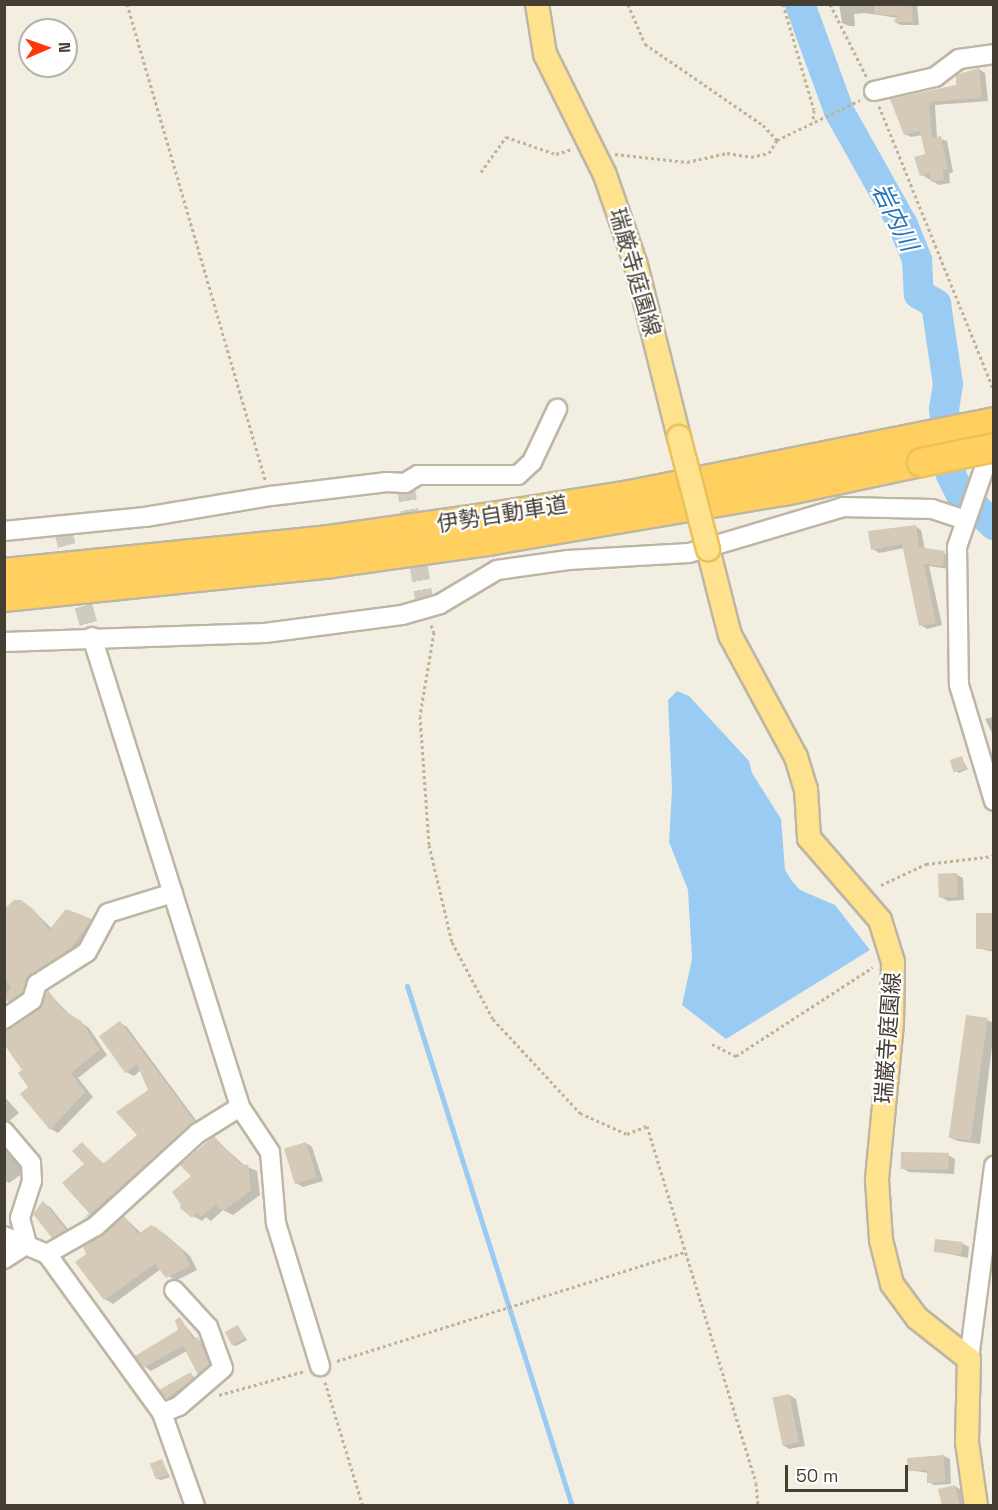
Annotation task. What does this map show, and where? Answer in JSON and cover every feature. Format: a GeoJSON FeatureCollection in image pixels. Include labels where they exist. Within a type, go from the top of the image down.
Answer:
{"type":"FeatureCollection","features":[{"type":"Feature","properties":{"kind":"highway","name":"伊勢自動車道"},"geometry":{"type":"LineString","coordinates":[[4,597],[331,563],[487,541],[772,493],[918,451],[993,421]]}},
{"type":"Feature","properties":{"kind":"highway","name":"伊勢自動車道"},"geometry":{"type":"LineString","coordinates":[[4,572],[316,540],[484,517],[918,451],[993,447]]}},
{"type":"Feature","properties":{"kind":"main road","name":"瑞厳寺庭園線"},"geometry":{"type":"LineString","coordinates":[[537,4],[545,54],[605,175],[636,265],[708,549]]}},
{"type":"Feature","properties":{"kind":"main road","name":"瑞巌寺庭園線"},"geometry":{"type":"LineString","coordinates":[[708,549],[730,635],[796,757],[806,789],[809,838],[880,920],[893,962],[892,1023],[877,1180],[881,1239],[892,1284],[917,1318],[969,1359]]}},
{"type":"Feature","properties":{"kind":"main road"},"geometry":{"type":"LineString","coordinates":[[969,1359],[967,1442],[976,1506]]}},
{"type":"Feature","properties":{"kind":"street"},"geometry":{"type":"LineString","coordinates":[[874,91],[935,77],[959,59],[993,54]]}},
{"type":"Feature","properties":{"kind":"street"},"geometry":{"type":"LineString","coordinates":[[4,531],[145,518],[271,496],[387,482],[405,483],[418,475],[518,475],[532,462],[557,409]]}},
{"type":"Feature","properties":{"kind":"street"},"geometry":{"type":"LineString","coordinates":[[993,440],[989,480],[965,520],[957,547],[959,686],[993,801]]}},
{"type":"Feature","properties":{"kind":"street"},"geometry":{"type":"LineString","coordinates":[[4,642],[92,637],[265,633],[402,615],[425,605],[440,604],[497,570],[568,560],[708,549],[843,507],[932,510],[965,520]]}},
{"type":"Feature","properties":{"kind":"street"},"geometry":{"type":"LineString","coordinates":[[92,637],[240,1107],[270,1152],[276,1223],[320,1366]]}},
{"type":"Feature","properties":{"kind":"street"},"geometry":{"type":"LineString","coordinates":[[4,1019],[32,1000],[37,984],[87,952],[108,913],[173,893]]}},
{"type":"Feature","properties":{"kind":"street"},"geometry":{"type":"LineString","coordinates":[[47,1254],[96,1226],[198,1132],[240,1107]]}},
{"type":"Feature","properties":{"kind":"street"},"geometry":{"type":"LineString","coordinates":[[4,1131],[31,1163],[32,1181],[20,1218],[27,1244]]}},
{"type":"Feature","properties":{"kind":"street"},"geometry":{"type":"LineString","coordinates":[[969,1359],[993,1166]]}},
{"type":"Feature","properties":{"kind":"street"},"geometry":{"type":"LineString","coordinates":[[4,1236],[47,1254],[162,1413],[195,1506]]}},
{"type":"Feature","properties":{"kind":"street"},"geometry":{"type":"LineString","coordinates":[[4,1259],[27,1244]]}},
{"type":"Feature","properties":{"kind":"street"},"geometry":{"type":"LineString","coordinates":[[162,1413],[179,1406],[223,1368],[208,1327],[174,1290]]}},
{"type":"Feature","properties":{"kind":"path"},"geometry":{"type":"LineString","coordinates":[[127,4],[271,496]]}},
{"type":"Feature","properties":{"kind":"path"},"geometry":{"type":"LineString","coordinates":[[628,4],[645,44],[764,125],[777,140]]}},
{"type":"Feature","properties":{"kind":"path"},"geometry":{"type":"LineString","coordinates":[[783,4],[814,110],[813,122]]}},
{"type":"Feature","properties":{"kind":"path"},"geometry":{"type":"LineString","coordinates":[[830,4],[874,91],[993,391]]}},
{"type":"Feature","properties":{"kind":"path"},"geometry":{"type":"LineString","coordinates":[[481,172],[506,137],[556,154],[590,145],[604,152],[687,162],[727,153],[751,157],[769,153],[777,140],[851,106],[874,91]]}},
{"type":"Feature","properties":{"kind":"path"},"geometry":{"type":"LineString","coordinates":[[425,605],[434,632],[420,716],[429,845],[452,942],[493,1018],[580,1113],[627,1134],[647,1126],[756,1483],[758,1506]]}},
{"type":"Feature","properties":{"kind":"path"},"geometry":{"type":"LineString","coordinates":[[881,885],[926,864],[993,856]]}},
{"type":"Feature","properties":{"kind":"path"},"geometry":{"type":"LineString","coordinates":[[712,1044],[736,1056],[882,961],[893,962]]}},
{"type":"Feature","properties":{"kind":"path"},"geometry":{"type":"LineString","coordinates":[[212,1397],[320,1366],[686,1252]]}},
{"type":"Feature","properties":{"kind":"path"},"geometry":{"type":"LineString","coordinates":[[320,1366],[363,1506]]}},
{"type":"Feature","properties":{"kind":"water"},"geometry":{"type":"Polygon","coordinates":[[[677,691],[689,696],[749,761],[752,773],[781,819],[785,870],[792,881],[800,890],[835,905],[870,950],[726,1039],[682,1005],[692,959],[688,890],[669,842],[672,790],[668,700],[677,691]]]}},
{"type":"Feature","properties":{"kind":"building"},"geometry":{"type":"Polygon","coordinates":[[[874,4],[911,4],[913,22],[893,22],[898,16],[874,14],[874,4]]]}},
{"type":"Feature","properties":{"kind":"building"},"geometry":{"type":"Polygon","coordinates":[[[979,68],[982,98],[929,102],[932,138],[941,136],[948,169],[943,170],[944,180],[931,182],[929,173],[920,176],[914,157],[925,154],[920,131],[904,135],[890,99],[956,85],[956,75],[979,68]]]}},
{"type":"Feature","properties":{"kind":"building"},"geometry":{"type":"Polygon","coordinates":[[[916,525],[919,547],[945,551],[943,566],[924,564],[936,623],[919,626],[902,544],[871,550],[868,531],[916,525]]]}},
{"type":"Feature","properties":{"kind":"building"},"geometry":{"type":"Polygon","coordinates":[[[962,756],[966,768],[954,772],[950,760],[962,756]]]}},
{"type":"Feature","properties":{"kind":"building"},"geometry":{"type":"Polygon","coordinates":[[[957,873],[958,897],[939,898],[938,874],[957,873]]]}},
{"type":"Feature","properties":{"kind":"building"},"geometry":{"type":"Polygon","coordinates":[[[14,900],[21,900],[34,910],[49,930],[66,909],[92,919],[72,947],[31,975],[22,993],[9,1002],[4,998],[11,987],[4,978],[4,909],[14,900]]]}},
{"type":"Feature","properties":{"kind":"building"},"geometry":{"type":"Polygon","coordinates":[[[976,913],[993,913],[993,949],[976,949],[976,913]]]}},
{"type":"Feature","properties":{"kind":"building"},"geometry":{"type":"Polygon","coordinates":[[[48,990],[62,1009],[81,1021],[100,1050],[71,1073],[85,1092],[50,1130],[20,1094],[28,1087],[18,1073],[22,1070],[4,1044],[4,1030],[38,1009],[48,990]]]}},
{"type":"Feature","properties":{"kind":"building"},"geometry":{"type":"Polygon","coordinates":[[[966,1015],[988,1018],[971,1141],[949,1138],[966,1015]]]}},
{"type":"Feature","properties":{"kind":"building"},"geometry":{"type":"Polygon","coordinates":[[[120,1021],[195,1122],[83,1220],[89,1213],[62,1183],[84,1164],[72,1151],[82,1142],[103,1164],[137,1135],[116,1112],[148,1090],[137,1064],[125,1073],[99,1036],[120,1021]]]}},
{"type":"Feature","properties":{"kind":"building"},"geometry":{"type":"Polygon","coordinates":[[[214,1136],[240,1164],[248,1165],[251,1190],[223,1211],[216,1204],[201,1217],[197,1213],[192,1218],[180,1208],[181,1205],[172,1192],[191,1176],[180,1165],[214,1136]]]}},
{"type":"Feature","properties":{"kind":"building"},"geometry":{"type":"Polygon","coordinates":[[[306,1142],[317,1177],[295,1184],[284,1149],[306,1142]]]}},
{"type":"Feature","properties":{"kind":"building"},"geometry":{"type":"Polygon","coordinates":[[[901,1152],[949,1153],[949,1170],[901,1169],[901,1152]]]}},
{"type":"Feature","properties":{"kind":"building"},"geometry":{"type":"Polygon","coordinates":[[[43,1201],[66,1230],[52,1238],[33,1214],[43,1201]]]}},
{"type":"Feature","properties":{"kind":"building"},"geometry":{"type":"Polygon","coordinates":[[[124,1216],[138,1234],[151,1225],[157,1228],[182,1250],[190,1266],[166,1278],[155,1264],[104,1300],[75,1262],[86,1254],[83,1247],[124,1216]]]}},
{"type":"Feature","properties":{"kind":"building"},"geometry":{"type":"Polygon","coordinates":[[[935,1239],[963,1242],[961,1255],[934,1252],[935,1239]]]}},
{"type":"Feature","properties":{"kind":"building"},"geometry":{"type":"Polygon","coordinates":[[[180,1317],[193,1339],[198,1337],[210,1365],[198,1375],[183,1346],[143,1368],[135,1356],[178,1330],[175,1320],[180,1317]]]}},
{"type":"Feature","properties":{"kind":"building"},"geometry":{"type":"Polygon","coordinates":[[[238,1325],[245,1338],[232,1345],[225,1332],[238,1325]]]}},
{"type":"Feature","properties":{"kind":"building"},"geometry":{"type":"Polygon","coordinates":[[[191,1372],[193,1379],[166,1399],[159,1390],[191,1372]]]}},
{"type":"Feature","properties":{"kind":"building"},"geometry":{"type":"Polygon","coordinates":[[[789,1394],[799,1442],[783,1445],[772,1398],[789,1394]]]}},
{"type":"Feature","properties":{"kind":"building"},"geometry":{"type":"Polygon","coordinates":[[[944,1455],[945,1482],[927,1483],[927,1470],[908,1471],[907,1458],[944,1455]]]}},
{"type":"Feature","properties":{"kind":"building"},"geometry":{"type":"Polygon","coordinates":[[[162,1459],[168,1475],[156,1480],[150,1464],[162,1459]]]}},
{"type":"Feature","properties":{"kind":"building"},"geometry":{"type":"Polygon","coordinates":[[[955,1485],[960,1506],[942,1506],[938,1489],[955,1485]]]}},
{"type":"Feature","properties":{"kind":"waterway","name":"岩内川"},"geometry":{"type":"LineString","coordinates":[[800,4],[839,111],[903,225],[917,260],[919,294],[936,304],[948,384],[944,409],[951,475],[960,493],[994,525]]}},
{"type":"Feature","properties":{"kind":"waterway"},"geometry":{"type":"LineString","coordinates":[[407,986],[572,1506]]}},
{"type":"Feature","properties":{"kind":"tunnel"},"geometry":{"type":"LineString","coordinates":[[405,483],[425,605]]}},
{"type":"Feature","properties":{"kind":"tunnel"},"geometry":{"type":"LineString","coordinates":[[62,528],[92,637]]}}]}
